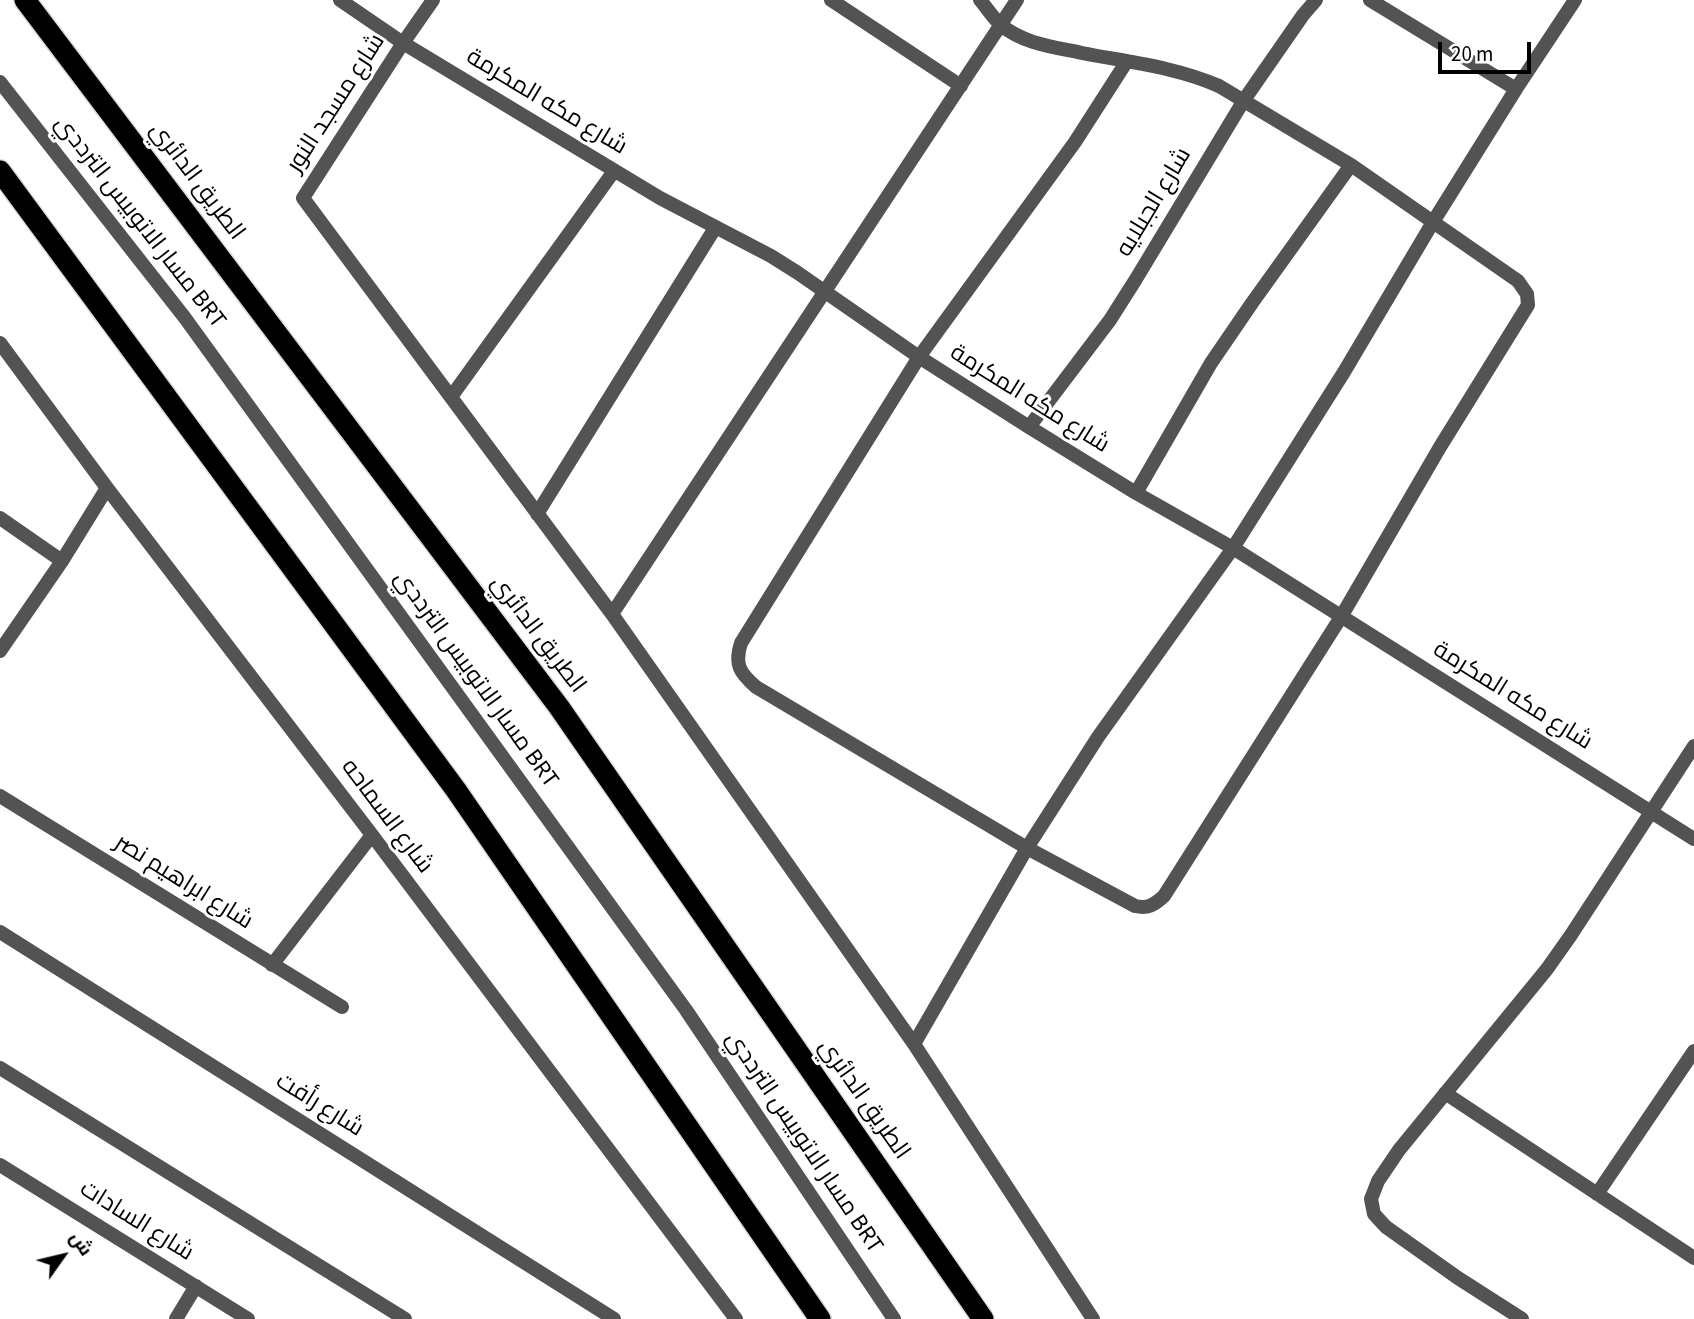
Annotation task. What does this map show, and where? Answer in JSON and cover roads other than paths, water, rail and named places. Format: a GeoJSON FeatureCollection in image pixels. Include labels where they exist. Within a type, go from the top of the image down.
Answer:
{"type":"FeatureCollection","features":[{"type":"Feature","properties":{"kind":"highway","name":"الطريق الدائري"},"geometry":{"type":"LineString","coordinates":[[25,0],[559,707],[983,1319]]}},
{"type":"Feature","properties":{"kind":"highway"},"geometry":{"type":"LineString","coordinates":[[0,171],[456,790],[820,1319]]}},
{"type":"Feature","properties":{"kind":"street","name":"شارع مكه المكرمة"},"geometry":{"type":"LineString","coordinates":[[340,0],[403,43],[614,171],[771,256],[919,357],[1029,427],[1136,493],[1233,548],[1694,839]]}},
{"type":"Feature","properties":{"kind":"street","name":"شارع مسجد النور"},"geometry":{"type":"LineString","coordinates":[[433,0],[303,198],[451,397]]}},
{"type":"Feature","properties":{"kind":"street"},"geometry":{"type":"LineString","coordinates":[[831,0],[961,86]]}},
{"type":"Feature","properties":{"kind":"street"},"geometry":{"type":"LineString","coordinates":[[980,0],[1001,24],[1036,44],[1127,61],[1196,76],[1219,86],[1351,165],[1518,281],[1527,294],[1528,305],[1440,447],[1341,617],[1164,896],[1156,905],[1146,908],[1135,906],[1027,848],[756,687],[746,679],[737,656],[741,643],[919,357],[1076,142],[1127,61]]}},
{"type":"Feature","properties":{"kind":"street"},"geometry":{"type":"LineString","coordinates":[[612,614],[1017,0]]}},
{"type":"Feature","properties":{"kind":"street","name":"شارع الجبلايه"},"geometry":{"type":"LineString","coordinates":[[1029,427],[1117,309],[1244,100],[1316,0]]}},
{"type":"Feature","properties":{"kind":"street"},"geometry":{"type":"LineString","coordinates":[[1370,0],[1516,89]]}},
{"type":"Feature","properties":{"kind":"street"},"geometry":{"type":"LineString","coordinates":[[914,1044],[1027,848],[1098,737],[1233,548],[1344,372],[1516,89],[1575,0]]}},
{"type":"Feature","properties":{"kind":"street","name":"مسار الاتوبيس الترددي BRT"},"geometry":{"type":"LineString","coordinates":[[0,82],[185,318],[654,965],[894,1319]]}},
{"type":"Feature","properties":{"kind":"street"},"geometry":{"type":"LineString","coordinates":[[1136,493],[1211,363],[1351,165]]}},
{"type":"Feature","properties":{"kind":"street"},"geometry":{"type":"LineString","coordinates":[[614,171],[451,397],[612,614],[914,1044],[1093,1319]]}},
{"type":"Feature","properties":{"kind":"street"},"geometry":{"type":"LineString","coordinates":[[537,514],[715,228]]}},
{"type":"Feature","properties":{"kind":"street","name":"شارع السماحه"},"geometry":{"type":"LineString","coordinates":[[0,343],[736,1319]]}},
{"type":"Feature","properties":{"kind":"street"},"geometry":{"type":"LineString","coordinates":[[0,651],[62,561],[107,488]]}},
{"type":"Feature","properties":{"kind":"street"},"geometry":{"type":"LineString","coordinates":[[0,518],[62,561]]}},
{"type":"Feature","properties":{"kind":"street"},"geometry":{"type":"LineString","coordinates":[[1522,1319],[1386,1227],[1374,1214],[1371,1199],[1378,1181],[1399,1150],[1547,969],[1694,746]]}},
{"type":"Feature","properties":{"kind":"street","name":"شارع ابراهيم نصر"},"geometry":{"type":"LineString","coordinates":[[0,796],[342,1007]]}},
{"type":"Feature","properties":{"kind":"street"},"geometry":{"type":"LineString","coordinates":[[272,965],[372,835]]}},
{"type":"Feature","properties":{"kind":"street","name":"شارع رأفت"},"geometry":{"type":"LineString","coordinates":[[0,932],[614,1319]]}},
{"type":"Feature","properties":{"kind":"street"},"geometry":{"type":"LineString","coordinates":[[1597,1194],[1694,1051]]}},
{"type":"Feature","properties":{"kind":"street"},"geometry":{"type":"LineString","coordinates":[[0,1068],[405,1319]]}},
{"type":"Feature","properties":{"kind":"street"},"geometry":{"type":"LineString","coordinates":[[1445,1093],[1694,1258]]}},
{"type":"Feature","properties":{"kind":"street","name":"شارع السادات"},"geometry":{"type":"LineString","coordinates":[[0,1165],[248,1319]]}},
{"type":"Feature","properties":{"kind":"street"},"geometry":{"type":"LineString","coordinates":[[176,1319],[196,1286]]}}]}
